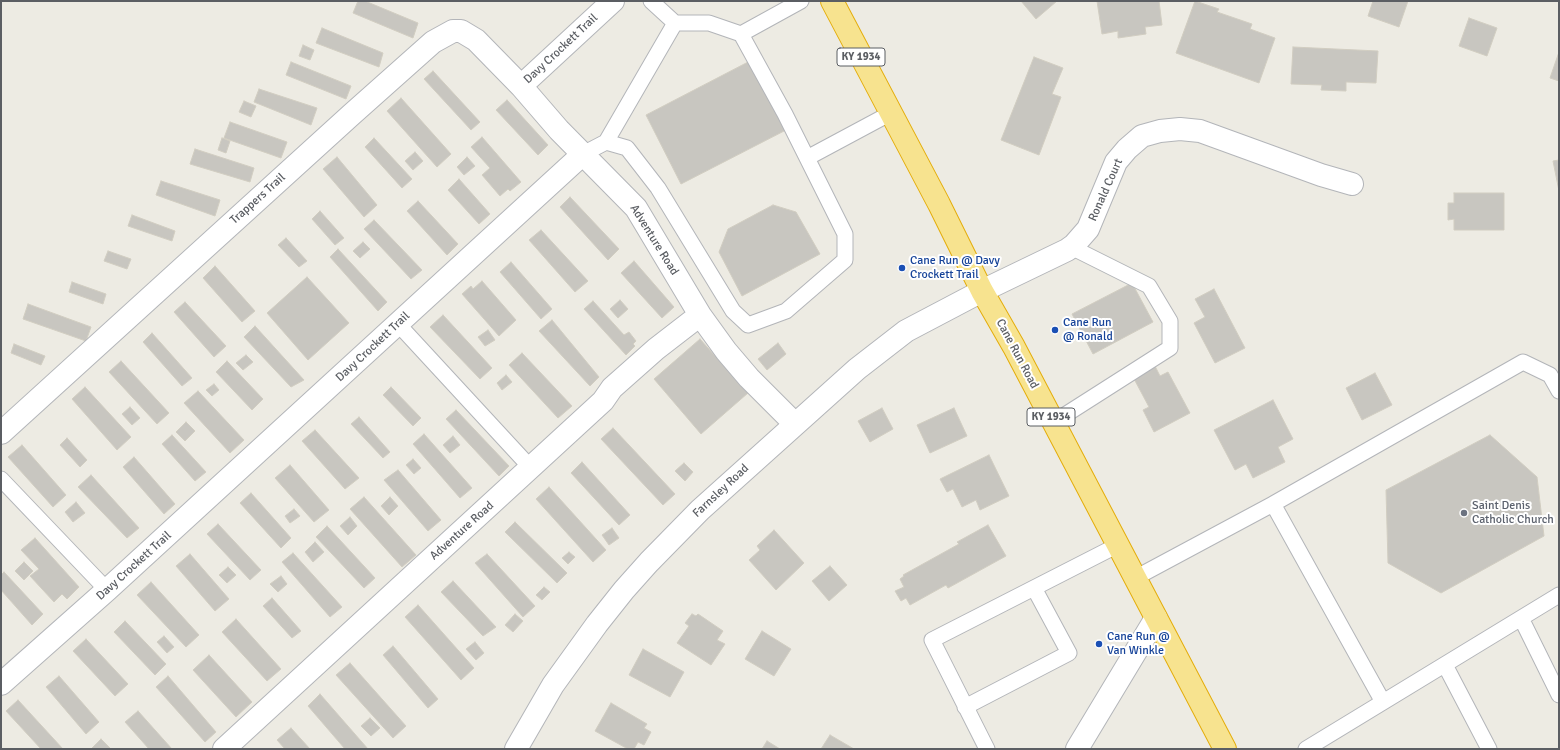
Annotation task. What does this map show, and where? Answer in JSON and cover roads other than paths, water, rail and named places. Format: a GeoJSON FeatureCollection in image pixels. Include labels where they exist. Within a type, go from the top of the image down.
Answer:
{"type":"FeatureCollection","features":[{"type":"Feature","properties":{"kind":"highway","name":"Cane Run Road"},"geometry":{"type":"LineString","coordinates":[[832,1],[982,290],[1054,422],[1225,749]]}},
{"type":"Feature","properties":{"kind":"street","name":"Davy Crockett Trail"},"geometry":{"type":"LineString","coordinates":[[1,684],[107,590],[583,154],[559,130],[521,86],[613,1]]}},
{"type":"Feature","properties":{"kind":"street","name":"Trappers Trail"},"geometry":{"type":"LineString","coordinates":[[1,433],[351,115],[434,42],[452,31],[461,31],[476,40],[521,86]]}},
{"type":"Feature","properties":{"kind":"street","name":"Ronald Court"},"geometry":{"type":"LineString","coordinates":[[982,290],[1071,247],[1088,229],[1116,162],[1127,149],[1142,136],[1160,131],[1180,129],[1200,131],[1321,175],[1352,184]]}},
{"type":"Feature","properties":{"kind":"street","name":"Adventure Road"},"geometry":{"type":"LineString","coordinates":[[583,154],[636,208],[700,315],[748,378],[795,424]]}},
{"type":"Feature","properties":{"kind":"street","name":"Farnsley Road"},"geometry":{"type":"LineString","coordinates":[[516,749],[553,685],[597,624],[649,562],[700,510],[857,369],[906,330],[982,290]]}},
{"type":"Feature","properties":{"kind":"street","name":"Adventure Road"},"geometry":{"type":"LineString","coordinates":[[224,749],[531,468],[603,401],[612,388],[656,348],[700,315]]}},
{"type":"Feature","properties":{"kind":"street"},"geometry":{"type":"LineString","coordinates":[[1077,749],[1156,618]]}},
{"type":"Feature","properties":{"kind":"lane"},"geometry":{"type":"LineString","coordinates":[[606,142],[627,148],[658,188],[733,311],[748,325],[786,311],[845,260],[845,234],[785,114],[741,34],[709,23],[675,23],[651,1]]}},
{"type":"Feature","properties":{"kind":"lane"},"geometry":{"type":"LineString","coordinates":[[741,34],[801,1]]}},
{"type":"Feature","properties":{"kind":"lane"},"geometry":{"type":"LineString","coordinates":[[583,154],[606,142],[675,23]]}},
{"type":"Feature","properties":{"kind":"lane"},"geometry":{"type":"LineString","coordinates":[[807,158],[891,113]]}},
{"type":"Feature","properties":{"kind":"lane"},"geometry":{"type":"LineString","coordinates":[[1054,422],[1170,348],[1170,321],[1149,286],[1071,247]]}},
{"type":"Feature","properties":{"kind":"lane"},"geometry":{"type":"LineString","coordinates":[[398,324],[531,468]]}},
{"type":"Feature","properties":{"kind":"lane"},"geometry":{"type":"LineString","coordinates":[[1135,578],[1273,504],[1524,362],[1550,375],[1559,391]]}},
{"type":"Feature","properties":{"kind":"lane"},"geometry":{"type":"LineString","coordinates":[[1,479],[107,590]]}},
{"type":"Feature","properties":{"kind":"lane"},"geometry":{"type":"LineString","coordinates":[[1273,504],[1383,702]]}},
{"type":"Feature","properties":{"kind":"lane"},"geometry":{"type":"LineString","coordinates":[[987,749],[932,640],[1118,545]]}},
{"type":"Feature","properties":{"kind":"lane"},"geometry":{"type":"LineString","coordinates":[[965,707],[1069,653],[1034,588]]}},
{"type":"Feature","properties":{"kind":"lane"},"geometry":{"type":"LineString","coordinates":[[1306,749],[1559,595]]}},
{"type":"Feature","properties":{"kind":"lane"},"geometry":{"type":"LineString","coordinates":[[1521,618],[1559,695]]}},
{"type":"Feature","properties":{"kind":"lane"},"geometry":{"type":"LineString","coordinates":[[1445,665],[1489,749]]}},
{"type":"Feature","properties":{"kind":"place","name":"Cane Run @ Davy Crockett Trail"},"geometry":{"type":"Point","coordinates":[902,268]}},
{"type":"Feature","properties":{"kind":"place","name":"Cane Run @ Ronald"},"geometry":{"type":"Point","coordinates":[1055,330]}},
{"type":"Feature","properties":{"kind":"place","name":"Saint Denis Catholic Church"},"geometry":{"type":"Point","coordinates":[1464,513]}},
{"type":"Feature","properties":{"kind":"place","name":"Cane Run @ Van Winkle"},"geometry":{"type":"Point","coordinates":[1099,644]}}]}
